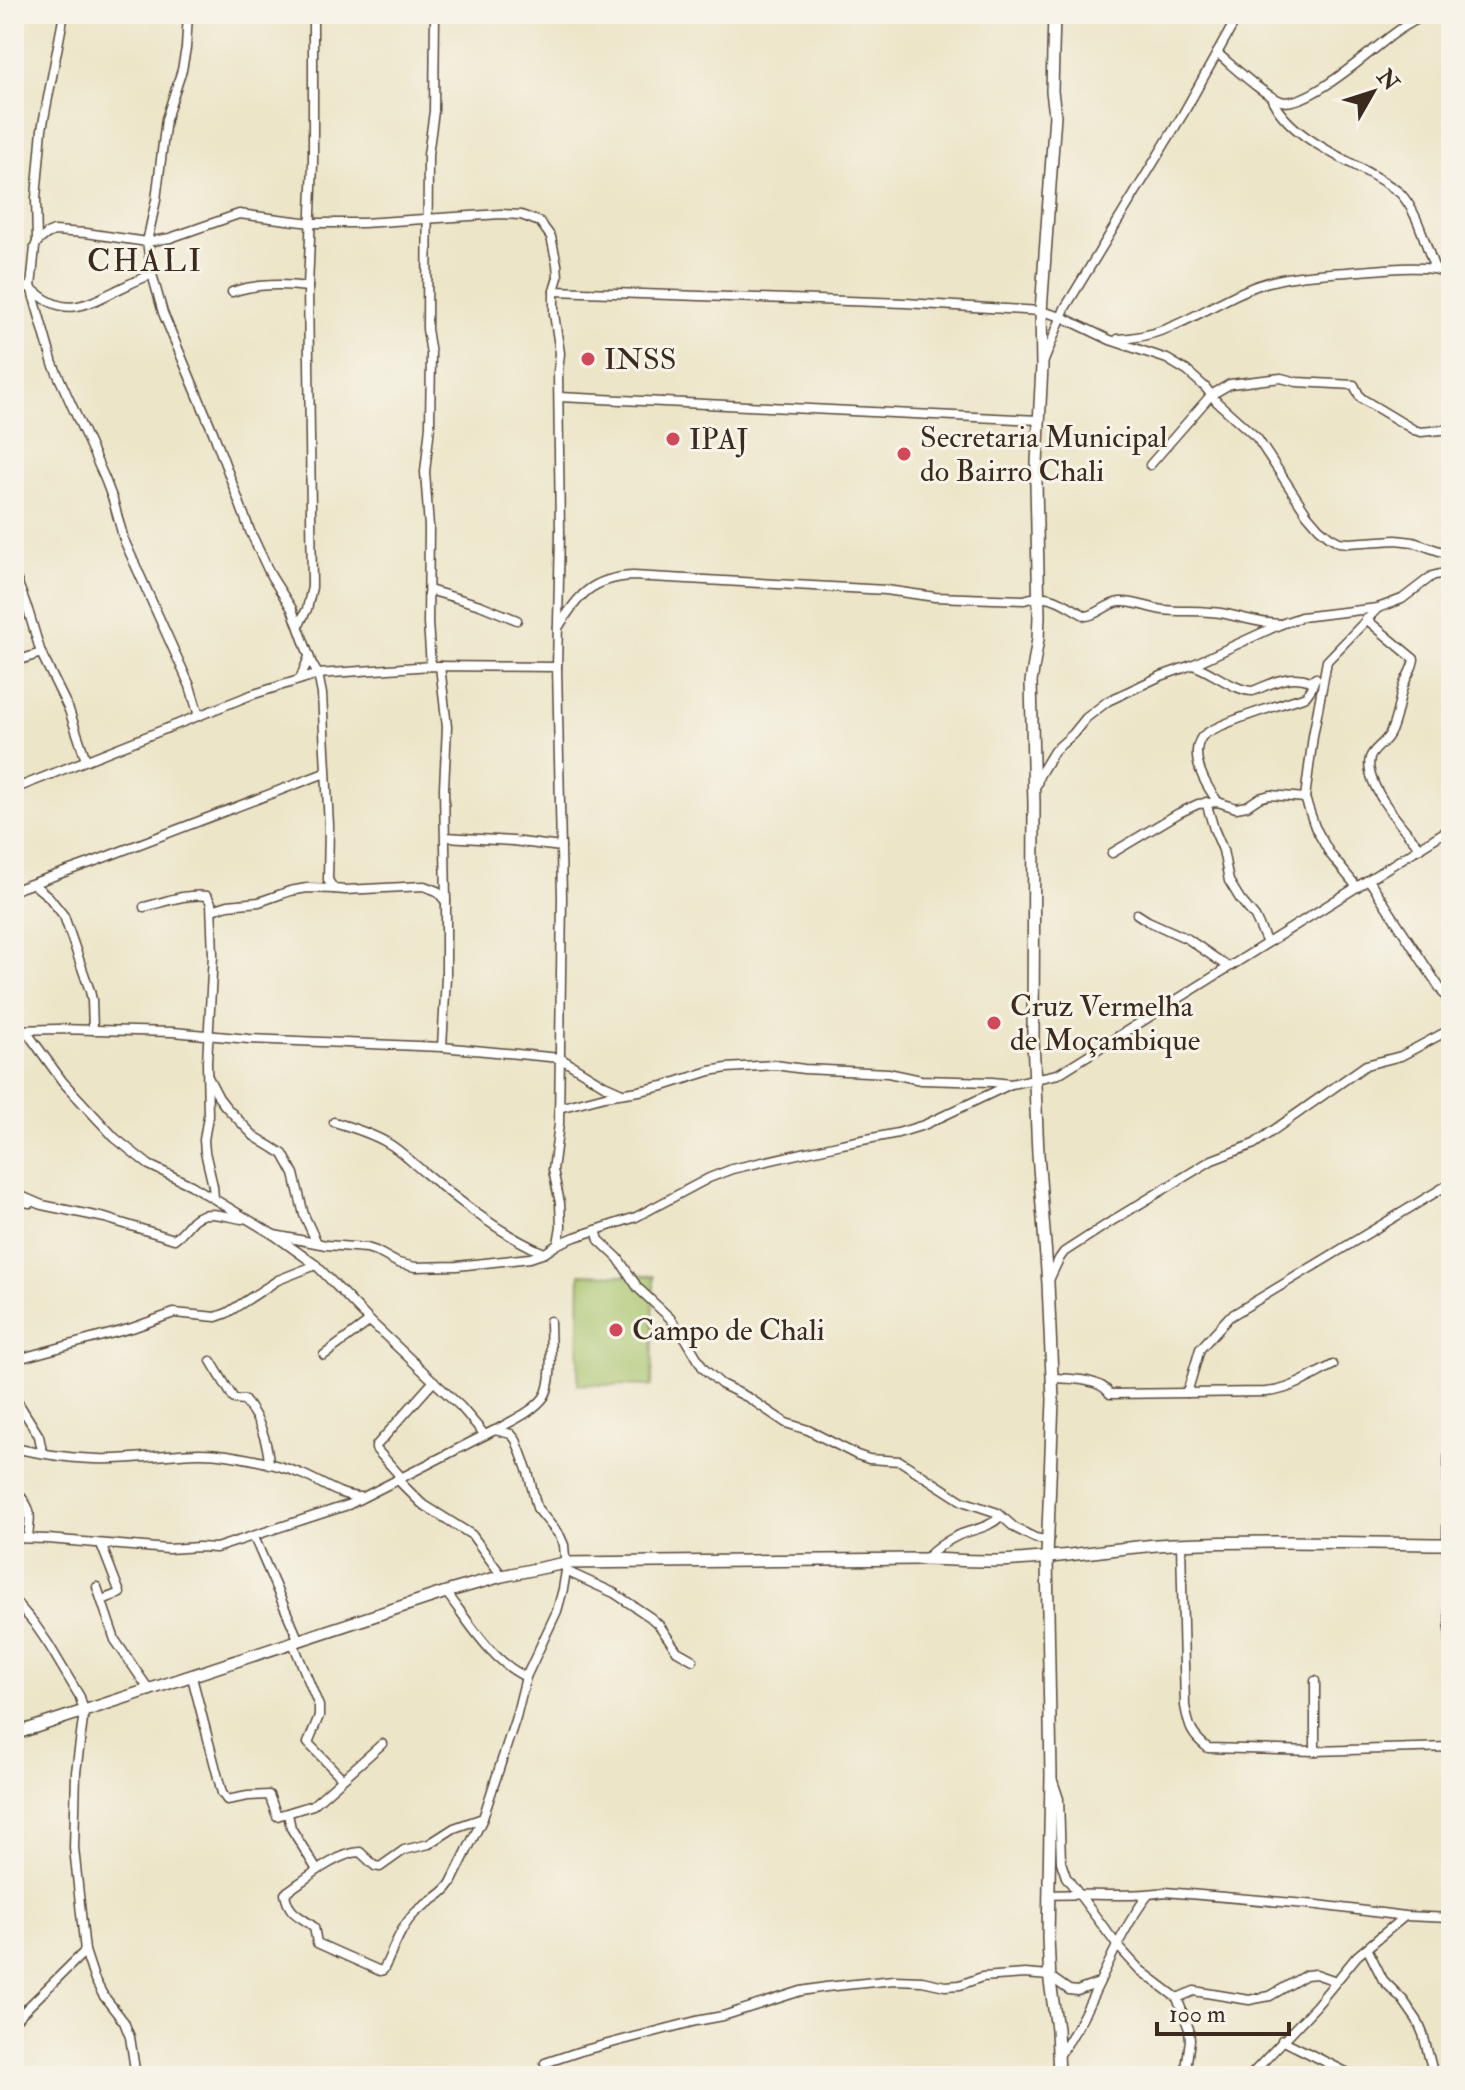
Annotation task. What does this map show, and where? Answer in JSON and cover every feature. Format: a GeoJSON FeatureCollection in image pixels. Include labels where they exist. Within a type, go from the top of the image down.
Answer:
{"type":"FeatureCollection","features":[{"type":"Feature","properties":{"kind":"street"},"geometry":{"type":"LineString","coordinates":[[64,14],[43,118],[36,198],[37,242],[31,287],[53,364],[105,479],[124,540],[190,686],[199,716]]}},
{"type":"Feature","properties":{"kind":"street"},"geometry":{"type":"LineString","coordinates":[[188,14],[186,48],[166,119],[156,200],[147,242],[152,274],[163,313],[208,418],[250,531],[271,576],[292,609],[318,674],[322,694],[329,826],[328,880],[334,889]]}},
{"type":"Feature","properties":{"kind":"street"},"geometry":{"type":"LineString","coordinates":[[299,625],[312,587],[308,287],[313,14]]}},
{"type":"Feature","properties":{"kind":"street"},"geometry":{"type":"LineString","coordinates":[[435,14],[435,92],[428,155],[430,426],[425,472],[429,527],[428,623],[447,727],[444,788],[446,978],[442,1047]]}},
{"type":"Feature","properties":{"kind":"street"},"geometry":{"type":"LineString","coordinates":[[1054,14],[1052,91],[1055,115],[1041,311],[1042,366],[1036,483],[1038,639],[1031,682],[1035,1079],[1052,1378],[1047,1558],[1051,1775],[1049,1976],[1056,2014],[1059,2076]]}},
{"type":"Feature","properties":{"kind":"street"},"geometry":{"type":"LineString","coordinates":[[1042,366],[1065,308],[1183,114],[1239,14]]}},
{"type":"Feature","properties":{"kind":"street"},"geometry":{"type":"LineString","coordinates":[[1217,53],[1270,96],[1288,102],[1325,86],[1404,26],[1427,14]]}},
{"type":"Feature","properties":{"kind":"street"},"geometry":{"type":"LineString","coordinates":[[1270,96],[1292,127],[1400,193],[1414,214],[1436,270]]}},
{"type":"Feature","properties":{"kind":"street"},"geometry":{"type":"LineString","coordinates":[[38,224],[54,231],[147,242],[170,238],[239,214],[311,223],[429,220],[501,214],[521,215],[540,222],[551,237],[558,277],[554,291],[560,353],[557,629],[561,847],[560,1058],[553,1170],[560,1203],[558,1244]]}},
{"type":"Feature","properties":{"kind":"street"},"geometry":{"type":"LineString","coordinates":[[37,242],[54,231]]}},
{"type":"Feature","properties":{"kind":"street"},"geometry":{"type":"LineString","coordinates":[[1436,270],[1451,265]]}},
{"type":"Feature","properties":{"kind":"street"},"geometry":{"type":"LineString","coordinates":[[1110,340],[1134,339],[1156,333],[1256,286],[1281,280],[1386,268],[1436,270],[1451,275]]}},
{"type":"Feature","properties":{"kind":"street"},"geometry":{"type":"LineString","coordinates":[[14,288],[31,287],[60,306],[74,309],[152,274]]}},
{"type":"Feature","properties":{"kind":"street"},"geometry":{"type":"LineString","coordinates":[[232,292],[243,288],[308,287]]}},
{"type":"Feature","properties":{"kind":"street"},"geometry":{"type":"LineString","coordinates":[[554,291],[905,303],[1041,311],[1062,317],[1110,340],[1167,359],[1187,371],[1257,438],[1307,514],[1330,537],[1348,543],[1413,542],[1450,553]]}},
{"type":"Feature","properties":{"kind":"street"},"geometry":{"type":"LineString","coordinates":[[1150,465],[1211,395],[1236,382],[1281,378],[1297,382],[1354,385],[1364,400],[1414,430],[1451,429]]}},
{"type":"Feature","properties":{"kind":"street"},"geometry":{"type":"LineString","coordinates":[[559,397],[1039,420]]}},
{"type":"Feature","properties":{"kind":"street"},"geometry":{"type":"LineString","coordinates":[[1033,796],[1039,776],[1054,751],[1108,701],[1281,624],[1301,617],[1378,608],[1402,599],[1432,576],[1451,571]]}},
{"type":"Feature","properties":{"kind":"street"},"geometry":{"type":"LineString","coordinates":[[14,573],[41,653],[69,710],[86,760]]}},
{"type":"Feature","properties":{"kind":"street"},"geometry":{"type":"LineString","coordinates":[[557,629],[578,598],[615,577],[678,577],[886,590],[935,597],[1024,600],[1037,596],[1059,600],[1086,616],[1110,604],[1126,602],[1163,610],[1193,610],[1252,622],[1281,624]]}},
{"type":"Feature","properties":{"kind":"street"},"geometry":{"type":"LineString","coordinates":[[429,590],[517,620]]}},
{"type":"Feature","properties":{"kind":"street"},"geometry":{"type":"LineString","coordinates":[[1218,802],[1200,771],[1198,748],[1201,738],[1224,725],[1306,696],[1332,654],[1378,608]]}},
{"type":"Feature","properties":{"kind":"street"},"geometry":{"type":"LineString","coordinates":[[1366,619],[1414,659],[1392,727],[1385,741],[1371,755],[1369,768],[1390,810],[1420,848]]}},
{"type":"Feature","properties":{"kind":"street"},"geometry":{"type":"LineString","coordinates":[[14,662],[41,653]]}},
{"type":"Feature","properties":{"kind":"street"},"geometry":{"type":"LineString","coordinates":[[300,679],[309,657]]}},
{"type":"Feature","properties":{"kind":"street"},"geometry":{"type":"LineString","coordinates":[[1192,665],[1246,691],[1293,677],[1314,681]]}},
{"type":"Feature","properties":{"kind":"street"},"geometry":{"type":"LineString","coordinates":[[14,789],[251,695],[318,674],[436,666],[557,667]]}},
{"type":"Feature","properties":{"kind":"street"},"geometry":{"type":"LineString","coordinates":[[1325,668],[1305,798],[1315,827],[1330,854],[1357,887]]}},
{"type":"Feature","properties":{"kind":"street"},"geometry":{"type":"LineString","coordinates":[[14,890],[325,773]]}},
{"type":"Feature","properties":{"kind":"street"},"geometry":{"type":"LineString","coordinates":[[1112,853],[1179,813],[1206,802],[1236,808],[1270,795],[1305,798]]}},
{"type":"Feature","properties":{"kind":"street"},"geometry":{"type":"LineString","coordinates":[[1206,802],[1223,850],[1229,881],[1255,917],[1267,943]]}},
{"type":"Feature","properties":{"kind":"street"},"geometry":{"type":"LineString","coordinates":[[274,1235],[367,1248],[398,1263],[415,1267],[530,1258],[558,1244],[636,1217],[732,1169],[924,1125],[1011,1084],[1058,1074],[1451,828]]}},
{"type":"Feature","properties":{"kind":"street"},"geometry":{"type":"LineString","coordinates":[[446,837],[561,847]]}},
{"type":"Feature","properties":{"kind":"street"},"geometry":{"type":"LineString","coordinates":[[48,896],[49,878]]}},
{"type":"Feature","properties":{"kind":"street"},"geometry":{"type":"LineString","coordinates":[[1369,880],[1451,1005]]}},
{"type":"Feature","properties":{"kind":"street"},"geometry":{"type":"LineString","coordinates":[[33,884],[48,896],[64,916],[90,991],[93,1030]]}},
{"type":"Feature","properties":{"kind":"street"},"geometry":{"type":"LineString","coordinates":[[212,910],[259,902],[307,888],[424,886],[437,891],[446,902]]}},
{"type":"Feature","properties":{"kind":"street"},"geometry":{"type":"LineString","coordinates":[[144,907],[201,895],[207,896],[211,903],[213,955],[208,1116],[204,1140],[214,1198]]}},
{"type":"Feature","properties":{"kind":"street"},"geometry":{"type":"LineString","coordinates":[[1137,914],[1188,939],[1228,967]]}},
{"type":"Feature","properties":{"kind":"street"},"geometry":{"type":"LineString","coordinates":[[1048,1283],[1064,1252],[1104,1226],[1212,1160],[1254,1144],[1366,1065],[1401,1056],[1451,1029]]}},
{"type":"Feature","properties":{"kind":"street"},"geometry":{"type":"LineString","coordinates":[[14,1030],[209,1035],[442,1047],[560,1058],[623,1093]]}},
{"type":"Feature","properties":{"kind":"street"},"geometry":{"type":"LineString","coordinates":[[26,1031],[63,1082],[115,1138],[149,1165],[214,1198],[316,1265],[461,1407],[485,1435]]}},
{"type":"Feature","properties":{"kind":"street"},"geometry":{"type":"LineString","coordinates":[[559,1108],[663,1086],[710,1071],[775,1065],[888,1073],[921,1080],[1011,1084]]}},
{"type":"Feature","properties":{"kind":"street"},"geometry":{"type":"LineString","coordinates":[[207,1076],[226,1107],[254,1136],[283,1154],[294,1174],[304,1215],[317,1243]]}},
{"type":"Feature","properties":{"kind":"street"},"geometry":{"type":"LineString","coordinates":[[334,1122],[385,1141],[498,1229],[545,1253]]}},
{"type":"Feature","properties":{"kind":"street"},"geometry":{"type":"LineString","coordinates":[[1187,1393],[1200,1349],[1229,1317],[1451,1183]]}},
{"type":"Feature","properties":{"kind":"street"},"geometry":{"type":"LineString","coordinates":[[14,1193],[42,1205]]}},
{"type":"Feature","properties":{"kind":"street"},"geometry":{"type":"LineString","coordinates":[[14,1200],[105,1218],[174,1239],[199,1215],[206,1213],[247,1219]]}},
{"type":"Feature","properties":{"kind":"street"},"geometry":{"type":"LineString","coordinates":[[596,1230],[599,1240],[618,1258],[638,1288],[670,1318],[703,1368],[721,1384],[749,1398],[786,1423],[808,1430],[857,1455],[900,1461],[952,1495],[1001,1516],[1015,1528],[1035,1538],[1049,1541]]}},
{"type":"Feature","properties":{"kind":"street"},"geometry":{"type":"LineString","coordinates":[[14,1360],[132,1328],[174,1313],[216,1317],[278,1280],[316,1265]]}},
{"type":"Feature","properties":{"kind":"street"},"geometry":{"type":"LineString","coordinates":[[1451,1312],[1451,1663]]}},
{"type":"Feature","properties":{"kind":"street"},"geometry":{"type":"LineString","coordinates":[[324,1355],[370,1321]]}},
{"type":"Feature","properties":{"kind":"street"},"geometry":{"type":"LineString","coordinates":[[14,1538],[168,1549],[216,1548],[348,1505],[495,1430],[542,1399],[548,1382],[550,1321]]}},
{"type":"Feature","properties":{"kind":"street"},"geometry":{"type":"LineString","coordinates":[[211,1361],[234,1399],[244,1400],[251,1409],[268,1446],[269,1464]]}},
{"type":"Feature","properties":{"kind":"street"},"geometry":{"type":"LineString","coordinates":[[1052,1378],[1096,1384],[1106,1388],[1110,1394],[1278,1391],[1333,1365]]}},
{"type":"Feature","properties":{"kind":"street"},"geometry":{"type":"LineString","coordinates":[[434,1381],[376,1449],[421,1503],[472,1535],[502,1576]]}},
{"type":"Feature","properties":{"kind":"street"},"geometry":{"type":"LineString","coordinates":[[14,1396],[39,1436],[42,1451]]}},
{"type":"Feature","properties":{"kind":"street"},"geometry":{"type":"LineString","coordinates":[[483,1818],[454,1828],[429,1844],[404,1850],[380,1867],[355,1851],[317,1870],[285,1894],[288,1907],[314,1927],[317,1943],[383,1970],[405,1925],[447,1890],[483,1818],[526,1677],[557,1611],[565,1567],[564,1545],[537,1508],[516,1440],[511,1434],[495,1430]]}},
{"type":"Feature","properties":{"kind":"street"},"geometry":{"type":"LineString","coordinates":[[14,1448],[110,1459],[182,1454],[225,1455],[269,1464],[304,1475],[343,1495],[361,1497]]}},
{"type":"Feature","properties":{"kind":"street"},"geometry":{"type":"LineString","coordinates":[[14,1488],[29,1507],[28,1537]]}},
{"type":"Feature","properties":{"kind":"street"},"geometry":{"type":"LineString","coordinates":[[925,1559],[946,1542],[961,1534],[982,1529],[1001,1516]]}},
{"type":"Feature","properties":{"kind":"street"},"geometry":{"type":"LineString","coordinates":[[254,1537],[319,1706],[319,1716],[308,1743],[342,1778]]}},
{"type":"Feature","properties":{"kind":"street"},"geometry":{"type":"LineString","coordinates":[[101,1544],[120,1593],[102,1600]]}},
{"type":"Feature","properties":{"kind":"street"},"geometry":{"type":"LineString","coordinates":[[14,1734],[446,1592],[502,1576],[565,1567],[925,1559],[972,1562],[1047,1558],[1181,1544],[1449,1544]]}},
{"type":"Feature","properties":{"kind":"street"},"geometry":{"type":"LineString","coordinates":[[1181,1544],[1185,1706],[1189,1728],[1208,1748],[1315,1751],[1451,1747]]}},
{"type":"Feature","properties":{"kind":"street"},"geometry":{"type":"LineString","coordinates":[[565,1567],[614,1593],[650,1617],[677,1651],[693,1660]]}},
{"type":"Feature","properties":{"kind":"street"},"geometry":{"type":"LineString","coordinates":[[97,1587],[115,1640],[150,1691]]}},
{"type":"Feature","properties":{"kind":"street"},"geometry":{"type":"LineString","coordinates":[[446,1592],[493,1653],[506,1666],[526,1677]]}},
{"type":"Feature","properties":{"kind":"street"},"geometry":{"type":"LineString","coordinates":[[14,1600],[49,1645],[80,1697],[84,1712],[76,1772],[74,1848],[85,1951],[103,1995],[124,2022],[130,2037],[136,2076]]}},
{"type":"Feature","properties":{"kind":"street"},"geometry":{"type":"LineString","coordinates":[[192,1677],[227,1800],[269,1795],[275,1815],[309,1807],[382,1744]]}},
{"type":"Feature","properties":{"kind":"street"},"geometry":{"type":"LineString","coordinates":[[1315,1681],[1315,1751]]}},
{"type":"Feature","properties":{"kind":"street"},"geometry":{"type":"LineString","coordinates":[[1051,1775],[1059,1799],[1061,1862],[1066,1877],[1117,1945],[1140,1970],[1177,1998],[1189,2029],[1185,2076]]}},
{"type":"Feature","properties":{"kind":"street"},"geometry":{"type":"LineString","coordinates":[[288,1814],[291,1828],[317,1870]]}},
{"type":"Feature","properties":{"kind":"street"},"geometry":{"type":"LineString","coordinates":[[1048,1895],[1148,1895],[1165,1892],[1451,1918]]}},
{"type":"Feature","properties":{"kind":"street"},"geometry":{"type":"LineString","coordinates":[[1058,2057],[1073,2037],[1132,1916],[1148,1895]]}},
{"type":"Feature","properties":{"kind":"street"},"geometry":{"type":"LineString","coordinates":[[1250,2076],[1316,2006],[1357,1956],[1405,1916]]}},
{"type":"Feature","properties":{"kind":"street"},"geometry":{"type":"LineString","coordinates":[[1367,1948],[1383,1980],[1417,2020],[1434,2076]]}},
{"type":"Feature","properties":{"kind":"street"},"geometry":{"type":"LineString","coordinates":[[14,2021],[85,1951]]}},
{"type":"Feature","properties":{"kind":"street"},"geometry":{"type":"LineString","coordinates":[[545,2063],[581,2051],[723,2016],[801,1991],[894,1980],[960,1985],[982,1977],[1025,1974],[1049,1976],[1069,1990],[1077,1991],[1099,1983]]}},
{"type":"Feature","properties":{"kind":"street"},"geometry":{"type":"LineString","coordinates":[[1177,1998],[1194,1991],[1249,2000],[1270,1996],[1306,1975],[1316,1974],[1336,1981]]}},
{"type":"Feature","properties":{"kind":"street"},"geometry":{"type":"LineString","coordinates":[[1282,2040],[1354,2076]]}},
{"type":"Feature","properties":{"kind":"green space","name":"Campo de Chali"},"geometry":{"type":"Polygon","coordinates":[[[580,1274],[654,1276],[652,1386],[578,1384],[580,1274]]]}},
{"type":"Feature","properties":{"kind":"place","name":"INSS"},"geometry":{"type":"Point","coordinates":[588,359]}},
{"type":"Feature","properties":{"kind":"place","name":"IPAJ"},"geometry":{"type":"Point","coordinates":[673,439]}},
{"type":"Feature","properties":{"kind":"place","name":"Secretaria Municipal do Bairro Chali"},"geometry":{"type":"Point","coordinates":[904,454]}},
{"type":"Feature","properties":{"kind":"place","name":"Cruz Vermelha de Moçambique"},"geometry":{"type":"Point","coordinates":[994,1023]}},
{"type":"Feature","properties":{"kind":"place","name":"Campo de Chali"},"geometry":{"type":"Point","coordinates":[616,1330]}},
{"type":"Feature","properties":{"kind":"district","name":"CHALI"},"geometry":{"type":"Point","coordinates":[145,261]}}]}
